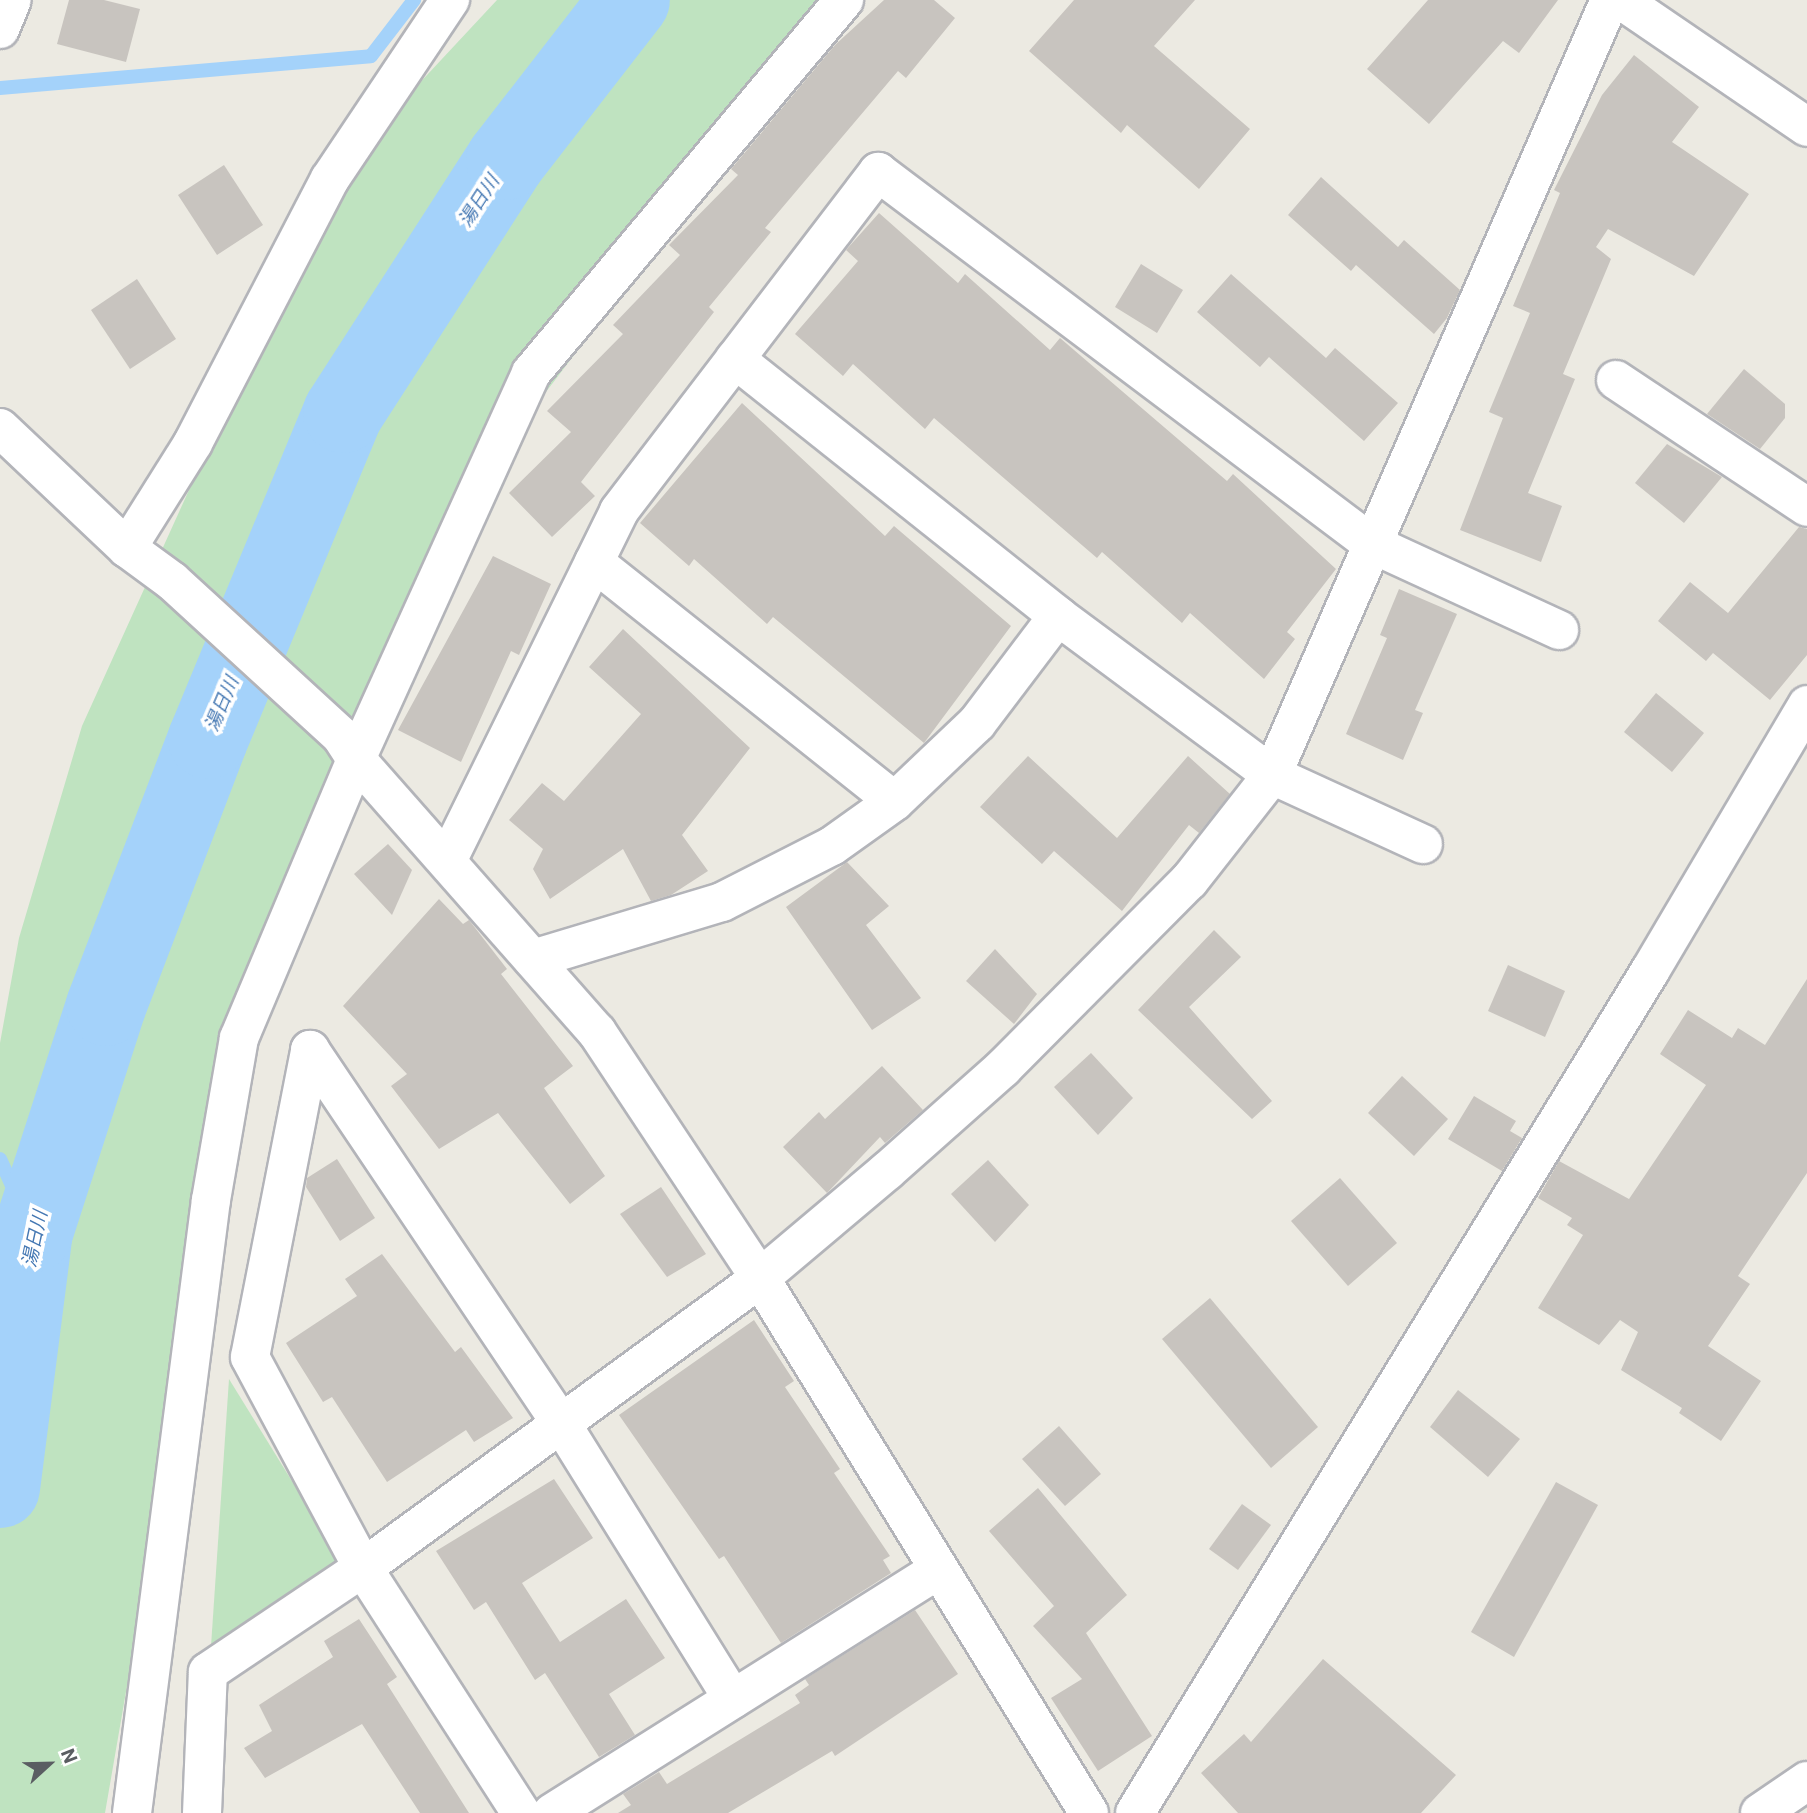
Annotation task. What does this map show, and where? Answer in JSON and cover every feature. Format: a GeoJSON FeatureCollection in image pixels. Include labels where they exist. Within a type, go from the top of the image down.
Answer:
{"type":"FeatureCollection","features":[{"type":"Feature","properties":{"kind":"street"},"geometry":{"type":"LineString","coordinates":[[0,29],[12,0]]}},
{"type":"Feature","properties":{"kind":"street"},"geometry":{"type":"LineString","coordinates":[[127,548],[193,443],[330,179],[450,0]]}},
{"type":"Feature","properties":{"kind":"street"},"geometry":{"type":"LineString","coordinates":[[132,1813],[211,1200],[239,1038],[348,747],[531,373],[845,0]]}},
{"type":"Feature","properties":{"kind":"street"},"geometry":{"type":"LineString","coordinates":[[202,1813],[208,1672],[363,1568],[760,1278],[1003,1068],[1189,881],[1272,775],[1610,0]]}},
{"type":"Feature","properties":{"kind":"street"},"geometry":{"type":"LineString","coordinates":[[1621,0],[1807,127]]}},
{"type":"Feature","properties":{"kind":"street"},"geometry":{"type":"LineString","coordinates":[[447,862],[619,511],[878,172],[1372,544],[1559,630]]}},
{"type":"Feature","properties":{"kind":"street"},"geometry":{"type":"LineString","coordinates":[[735,359],[1058,616],[1272,775],[1423,844]]}},
{"type":"Feature","properties":{"kind":"street"},"geometry":{"type":"LineString","coordinates":[[1616,380],[1807,507]]}},
{"type":"Feature","properties":{"kind":"street"},"geometry":{"type":"LineString","coordinates":[[0,428],[127,548],[172,581],[348,747],[597,1032],[760,1278],[1088,1813]]}},
{"type":"Feature","properties":{"kind":"street"},"geometry":{"type":"LineString","coordinates":[[594,562],[895,801]]}},
{"type":"Feature","properties":{"kind":"street"},"geometry":{"type":"LineString","coordinates":[[533,960],[722,902],[832,846],[895,801],[977,723],[1058,616]]}},
{"type":"Feature","properties":{"kind":"street"},"geometry":{"type":"LineString","coordinates":[[1135,1813],[1807,705]]}},
{"type":"Feature","properties":{"kind":"street"},"geometry":{"type":"LineString","coordinates":[[521,1813],[363,1568],[250,1357],[310,1050],[561,1423],[733,1699]]}},
{"type":"Feature","properties":{"kind":"street"},"geometry":{"type":"LineString","coordinates":[[552,1813],[939,1569]]}},
{"type":"Feature","properties":{"kind":"street"},"geometry":{"type":"LineString","coordinates":[[1760,1813],[1803,1791]]}},
{"type":"Feature","properties":{"kind":"green space"},"geometry":{"type":"Polygon","coordinates":[[[497,0],[846,0],[457,508],[230,1091],[105,1813],[0,1813],[0,1043],[19,938],[82,726],[330,179],[497,0]]]}},
{"type":"Feature","properties":{"kind":"green space"},"geometry":{"type":"Polygon","coordinates":[[[229,1379],[343,1564],[210,1661],[229,1379]]]}},
{"type":"Feature","properties":{"kind":"building"},"geometry":{"type":"Polygon","coordinates":[[[69,0],[104,0],[140,9],[126,62],[57,44],[69,0]]]}},
{"type":"Feature","properties":{"kind":"building"},"geometry":{"type":"Polygon","coordinates":[[[884,0],[934,0],[955,18],[906,78],[898,71],[765,228],[771,232],[709,307],[714,312],[581,482],[595,496],[552,537],[509,493],[571,432],[547,411],[623,334],[613,325],[680,255],[669,245],[738,175],[731,169],[835,45],[884,0]]]}},
{"type":"Feature","properties":{"kind":"building"},"geometry":{"type":"Polygon","coordinates":[[[1074,0],[1195,0],[1154,46],[1250,129],[1199,189],[1127,125],[1121,133],[1029,51],[1074,0]]]}},
{"type":"Feature","properties":{"kind":"building"},"geometry":{"type":"Polygon","coordinates":[[[1428,0],[1558,0],[1519,53],[1503,41],[1429,124],[1367,69],[1428,0]]]}},
{"type":"Feature","properties":{"kind":"building"},"geometry":{"type":"Polygon","coordinates":[[[1634,55],[1699,107],[1672,142],[1749,194],[1694,276],[1608,229],[1596,247],[1611,259],[1563,374],[1575,379],[1528,493],[1562,506],[1541,562],[1460,530],[1503,418],[1489,412],[1530,313],[1513,306],[1560,193],[1554,190],[1602,95],[1634,55]]]}},
{"type":"Feature","properties":{"kind":"building"},"geometry":{"type":"Polygon","coordinates":[[[224,165],[263,225],[217,255],[178,195],[224,165]]]}},
{"type":"Feature","properties":{"kind":"building"},"geometry":{"type":"Polygon","coordinates":[[[1321,177],[1398,247],[1404,240],[1460,290],[1447,318],[1434,334],[1356,265],[1351,271],[1288,215],[1321,177]]]}},
{"type":"Feature","properties":{"kind":"building"},"geometry":{"type":"Polygon","coordinates":[[[879,213],[958,283],[965,274],[1050,350],[1060,338],[1227,481],[1233,474],[1336,569],[1287,632],[1295,639],[1264,679],[1190,613],[1182,623],[1102,552],[1097,558],[934,418],[925,429],[853,364],[843,376],[795,334],[858,261],[846,250],[879,213]]]}},
{"type":"Feature","properties":{"kind":"building"},"geometry":{"type":"Polygon","coordinates":[[[1141,264],[1183,290],[1157,333],[1115,307],[1141,264]]]}},
{"type":"Feature","properties":{"kind":"building"},"geometry":{"type":"Polygon","coordinates":[[[1231,274],[1326,358],[1335,348],[1398,403],[1364,441],[1269,357],[1260,367],[1197,312],[1231,274]]]}},
{"type":"Feature","properties":{"kind":"building"},"geometry":{"type":"Polygon","coordinates":[[[137,279],[176,339],[130,369],[91,310],[137,279]]]}},
{"type":"Feature","properties":{"kind":"building"},"geometry":{"type":"Polygon","coordinates":[[[1744,369],[1785,404],[1785,418],[1760,449],[1707,414],[1744,369]]]}},
{"type":"Feature","properties":{"kind":"building"},"geometry":{"type":"Polygon","coordinates":[[[742,403],[885,536],[894,526],[1011,626],[924,743],[773,617],[767,624],[694,559],[689,566],[640,523],[742,403]]]}},
{"type":"Feature","properties":{"kind":"building"},"geometry":{"type":"Polygon","coordinates":[[[1667,444],[1722,477],[1684,523],[1635,483],[1667,444]]]}},
{"type":"Feature","properties":{"kind":"building"},"geometry":{"type":"Polygon","coordinates":[[[1799,527],[1807,529],[1807,655],[1770,700],[1713,653],[1706,661],[1658,621],[1690,582],[1728,613],[1799,527]]]}},
{"type":"Feature","properties":{"kind":"building"},"geometry":{"type":"Polygon","coordinates":[[[493,556],[551,584],[519,655],[511,651],[461,762],[398,730],[493,556]]]}},
{"type":"Feature","properties":{"kind":"building"},"geometry":{"type":"Polygon","coordinates":[[[1399,589],[1457,614],[1415,710],[1423,713],[1403,760],[1346,734],[1387,638],[1380,635],[1399,589]]]}},
{"type":"Feature","properties":{"kind":"building"},"geometry":{"type":"Polygon","coordinates":[[[623,629],[750,748],[682,835],[708,871],[671,895],[651,901],[623,849],[550,899],[533,869],[543,849],[509,820],[542,783],[564,801],[641,714],[589,667],[623,629]]]}},
{"type":"Feature","properties":{"kind":"building"},"geometry":{"type":"Polygon","coordinates":[[[1656,693],[1704,733],[1672,772],[1624,732],[1656,693]]]}},
{"type":"Feature","properties":{"kind":"building"},"geometry":{"type":"Polygon","coordinates":[[[1028,756],[1117,838],[1188,756],[1230,794],[1199,833],[1189,825],[1122,911],[1054,851],[1042,864],[980,807],[1028,756]]]}},
{"type":"Feature","properties":{"kind":"building"},"geometry":{"type":"Polygon","coordinates":[[[388,844],[412,870],[392,915],[354,874],[388,844]]]}},
{"type":"Feature","properties":{"kind":"building"},"geometry":{"type":"Polygon","coordinates":[[[847,862],[889,906],[866,925],[921,998],[872,1030],[786,907],[847,862]]]}},
{"type":"Feature","properties":{"kind":"building"},"geometry":{"type":"Polygon","coordinates":[[[439,899],[463,924],[469,920],[507,969],[501,974],[573,1066],[544,1088],[605,1176],[570,1204],[498,1113],[439,1149],[391,1086],[407,1074],[343,1006],[439,899]]]}},
{"type":"Feature","properties":{"kind":"building"},"geometry":{"type":"Polygon","coordinates":[[[1214,930],[1241,957],[1189,1007],[1272,1101],[1252,1119],[1138,1010],[1214,930]]]}},
{"type":"Feature","properties":{"kind":"building"},"geometry":{"type":"Polygon","coordinates":[[[995,949],[1037,994],[1014,1024],[966,981],[995,949]]]}},
{"type":"Feature","properties":{"kind":"building"},"geometry":{"type":"Polygon","coordinates":[[[1508,965],[1565,991],[1545,1037],[1488,1011],[1508,965]]]}},
{"type":"Feature","properties":{"kind":"building"},"geometry":{"type":"Polygon","coordinates":[[[1807,979],[1807,1173],[1738,1276],[1750,1284],[1708,1346],[1761,1381],[1721,1441],[1679,1413],[1682,1408],[1621,1370],[1638,1332],[1620,1320],[1599,1345],[1538,1308],[1583,1235],[1567,1225],[1572,1218],[1538,1198],[1559,1161],[1629,1199],[1706,1085],[1660,1054],[1688,1010],[1732,1038],[1738,1028],[1765,1045],[1807,979]]]}},
{"type":"Feature","properties":{"kind":"building"},"geometry":{"type":"Polygon","coordinates":[[[1091,1053],[1133,1098],[1098,1135],[1054,1087],[1091,1053]]]}},
{"type":"Feature","properties":{"kind":"building"},"geometry":{"type":"Polygon","coordinates":[[[882,1066],[923,1110],[885,1143],[880,1137],[827,1193],[783,1147],[819,1112],[825,1119],[882,1066]]]}},
{"type":"Feature","properties":{"kind":"building"},"geometry":{"type":"Polygon","coordinates":[[[1402,1076],[1448,1119],[1414,1156],[1368,1113],[1402,1076]]]}},
{"type":"Feature","properties":{"kind":"building"},"geometry":{"type":"Polygon","coordinates":[[[1474,1096],[1516,1121],[1510,1131],[1522,1138],[1502,1171],[1448,1139],[1474,1096]]]}},
{"type":"Feature","properties":{"kind":"building"},"geometry":{"type":"Polygon","coordinates":[[[337,1159],[375,1218],[340,1241],[306,1187],[307,1178],[337,1159]]]}},
{"type":"Feature","properties":{"kind":"building"},"geometry":{"type":"Polygon","coordinates":[[[988,1160],[1029,1205],[995,1242],[951,1194],[988,1160]]]}},
{"type":"Feature","properties":{"kind":"building"},"geometry":{"type":"Polygon","coordinates":[[[1340,1178],[1397,1243],[1348,1286],[1291,1221],[1340,1178]]]}},
{"type":"Feature","properties":{"kind":"building"},"geometry":{"type":"Polygon","coordinates":[[[661,1187],[706,1254],[667,1277],[620,1214],[661,1187]]]}},
{"type":"Feature","properties":{"kind":"building"},"geometry":{"type":"Polygon","coordinates":[[[382,1254],[455,1352],[461,1347],[513,1418],[474,1442],[466,1430],[387,1482],[332,1397],[323,1402],[286,1343],[357,1296],[345,1279],[382,1254]]]}},
{"type":"Feature","properties":{"kind":"building"},"geometry":{"type":"Polygon","coordinates":[[[1210,1298],[1318,1427],[1271,1468],[1162,1339],[1210,1298]]]}},
{"type":"Feature","properties":{"kind":"building"},"geometry":{"type":"Polygon","coordinates":[[[754,1320],[794,1381],[785,1387],[840,1469],[834,1473],[890,1556],[883,1560],[891,1573],[781,1643],[724,1556],[719,1559],[619,1415],[754,1320]]]}},
{"type":"Feature","properties":{"kind":"building"},"geometry":{"type":"Polygon","coordinates":[[[1458,1390],[1520,1439],[1488,1477],[1430,1427],[1458,1390]]]}},
{"type":"Feature","properties":{"kind":"building"},"geometry":{"type":"Polygon","coordinates":[[[1059,1426],[1101,1474],[1065,1506],[1022,1459],[1059,1426]]]}},
{"type":"Feature","properties":{"kind":"building"},"geometry":{"type":"Polygon","coordinates":[[[554,1479],[593,1538],[522,1583],[560,1642],[626,1599],[665,1658],[609,1694],[635,1735],[599,1757],[545,1673],[535,1680],[486,1602],[474,1610],[436,1551],[554,1479]]]}},
{"type":"Feature","properties":{"kind":"building"},"geometry":{"type":"Polygon","coordinates":[[[1556,1482],[1598,1505],[1514,1657],[1471,1632],[1556,1482]]]}},
{"type":"Feature","properties":{"kind":"building"},"geometry":{"type":"Polygon","coordinates":[[[1038,1488],[1127,1595],[1086,1633],[1152,1736],[1098,1771],[1051,1698],[1082,1679],[1033,1626],[1054,1606],[989,1531],[1038,1488]]]}},
{"type":"Feature","properties":{"kind":"building"},"geometry":{"type":"Polygon","coordinates":[[[1242,1504],[1271,1525],[1238,1570],[1209,1549],[1242,1504]]]}},
{"type":"Feature","properties":{"kind":"building"},"geometry":{"type":"Polygon","coordinates":[[[915,1610],[958,1674],[835,1756],[832,1751],[728,1813],[618,1813],[631,1805],[623,1794],[659,1772],[667,1784],[800,1703],[795,1695],[809,1685],[805,1679],[915,1610]]]}},
{"type":"Feature","properties":{"kind":"building"},"geometry":{"type":"Polygon","coordinates":[[[359,1619],[397,1677],[387,1684],[469,1813],[420,1813],[362,1724],[265,1778],[244,1748],[272,1731],[259,1705],[333,1657],[324,1641],[359,1619]]]}},
{"type":"Feature","properties":{"kind":"building"},"geometry":{"type":"Polygon","coordinates":[[[1323,1659],[1456,1775],[1421,1813],[1238,1813],[1201,1773],[1244,1734],[1251,1742],[1323,1659]]]}},
{"type":"Feature","properties":{"kind":"waterway"},"geometry":{"type":"LineString","coordinates":[[0,88],[371,56],[414,0]]}},
{"type":"Feature","properties":{"kind":"waterway","name":"湯日川"},"geometry":{"type":"LineString","coordinates":[[0,1488],[33,1232],[106,1006],[208,739],[343,413],[506,160],[630,0]]}},
{"type":"Feature","properties":{"kind":"waterway"},"geometry":{"type":"LineString","coordinates":[[0,1159],[33,1232]]}}]}
